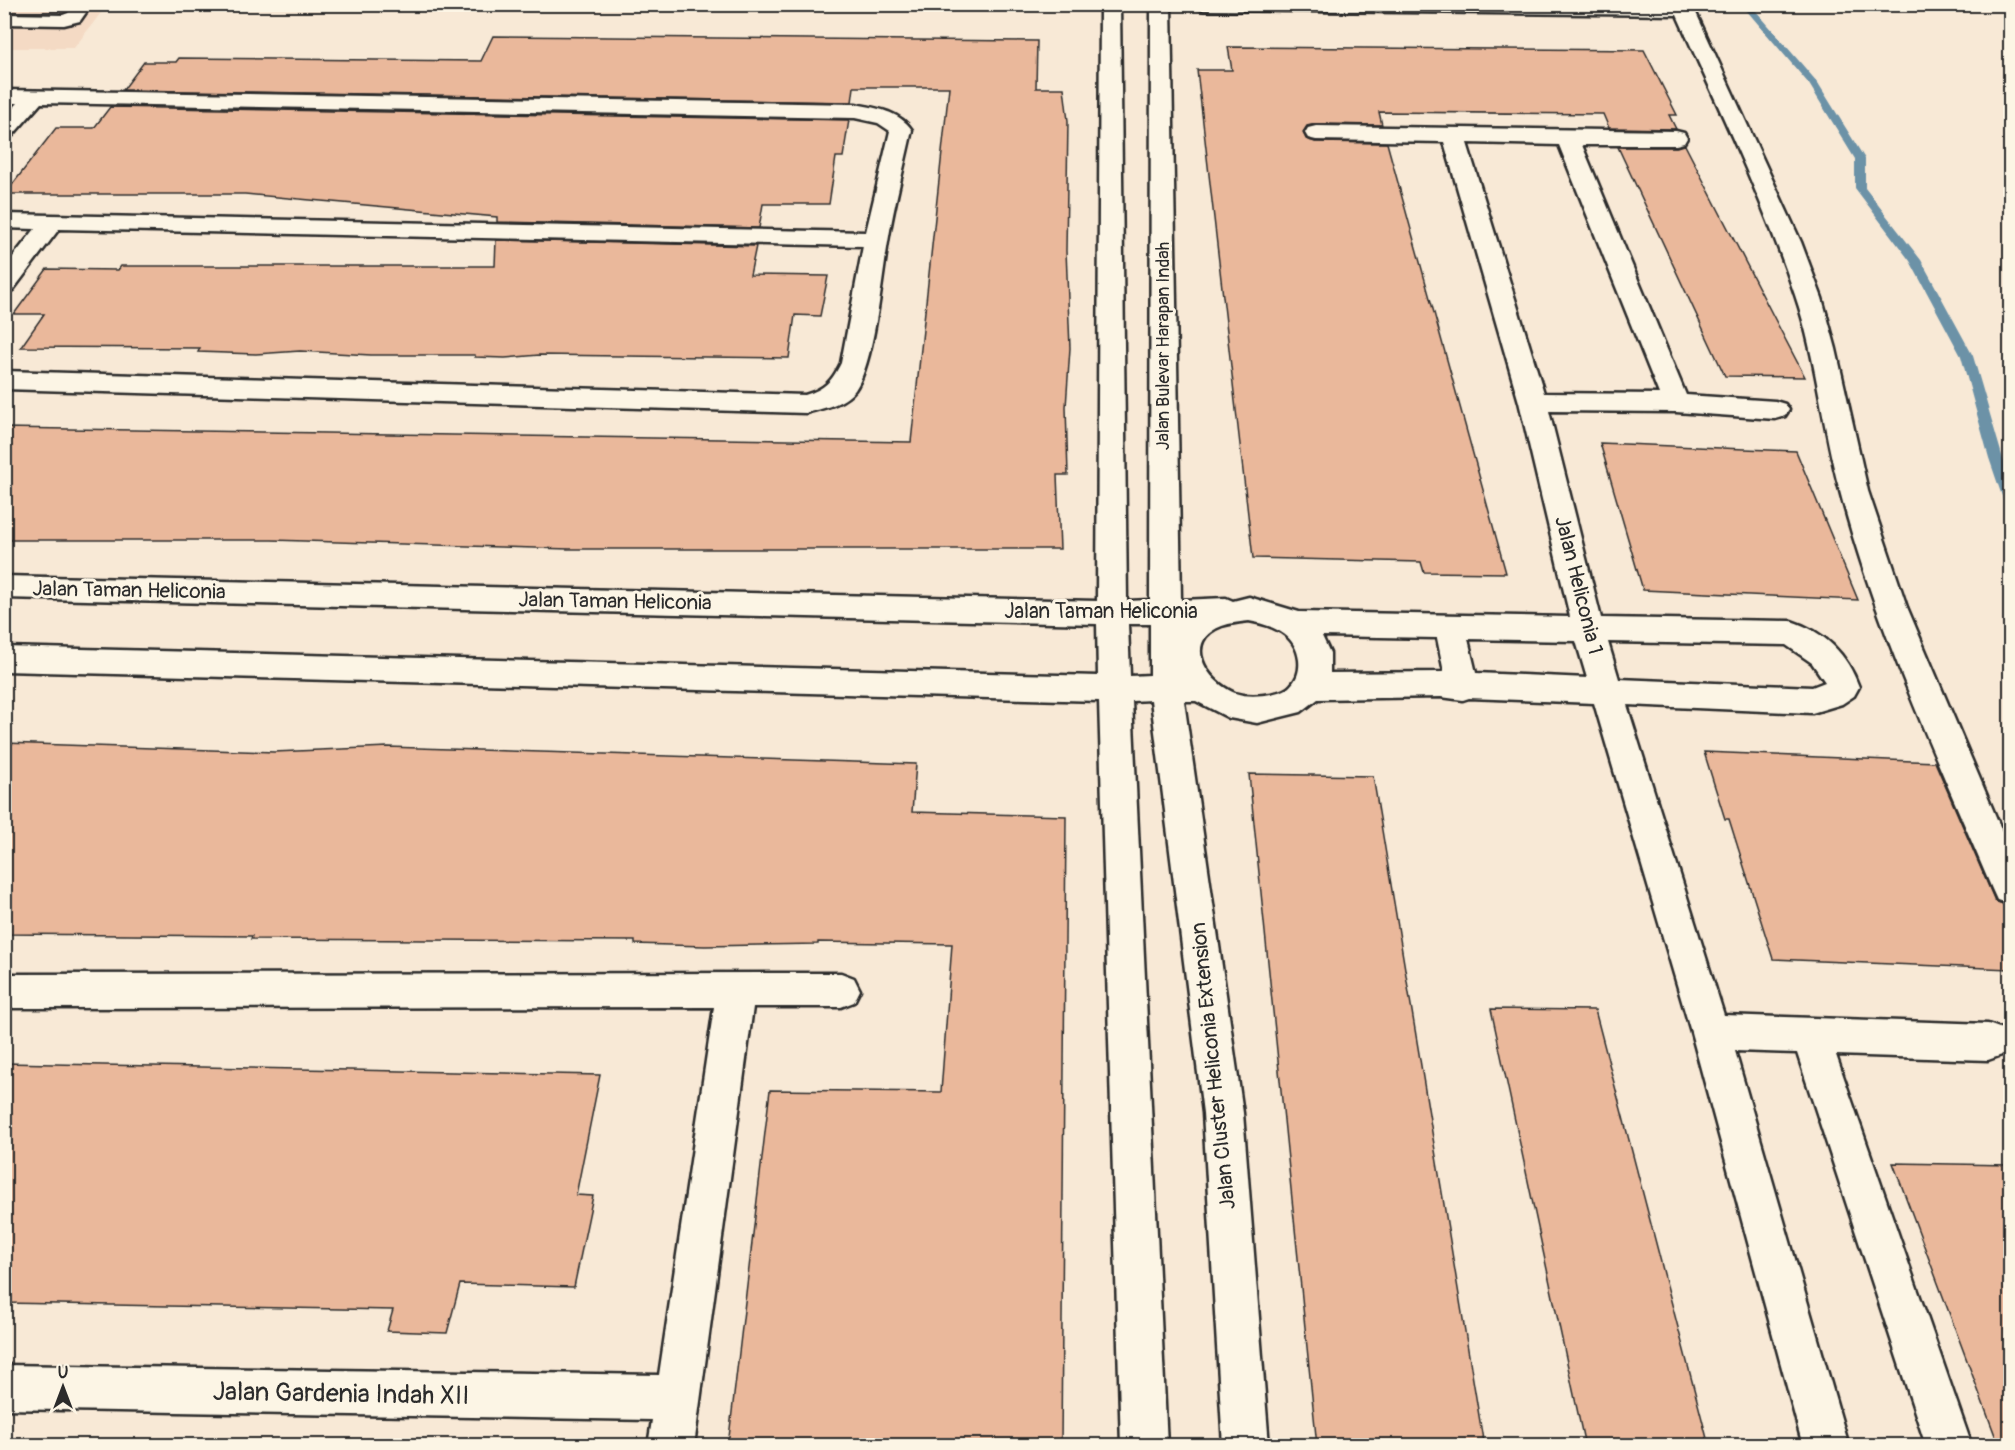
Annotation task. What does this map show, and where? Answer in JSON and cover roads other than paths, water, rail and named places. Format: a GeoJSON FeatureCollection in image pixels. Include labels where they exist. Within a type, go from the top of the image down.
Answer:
{"type":"FeatureCollection","features":[{"type":"Feature","properties":{"kind":"street"},"geometry":{"type":"LineString","coordinates":[[1110,4],[1112,613],[1144,1446]]}},
{"type":"Feature","properties":{"kind":"street","name":"Jalan Bulevar Harapan Indah"},"geometry":{"type":"LineString","coordinates":[[1161,4],[1165,613],[1184,688]]}},
{"type":"Feature","properties":{"kind":"street"},"geometry":{"type":"LineString","coordinates":[[1204,4],[1683,7],[1789,242],[1809,298],[1854,490],[1892,607],[1954,760],[2010,889]]}},
{"type":"Feature","properties":{"kind":"street"},"geometry":{"type":"LineString","coordinates":[[4,96],[843,111],[876,115],[896,124],[901,130],[876,239],[854,363],[844,385],[829,397],[806,404],[4,380]]}},
{"type":"Feature","properties":{"kind":"street"},"geometry":{"type":"LineString","coordinates":[[4,132],[35,97]]}},
{"type":"Feature","properties":{"kind":"street"},"geometry":{"type":"LineString","coordinates":[[1316,133],[1676,138]]}},
{"type":"Feature","properties":{"kind":"street","name":"Jalan Heliconia 1"},"geometry":{"type":"LineString","coordinates":[[1454,136],[1533,402],[1588,629],[1710,1032],[1826,1446]]}},
{"type":"Feature","properties":{"kind":"street"},"geometry":{"type":"LineString","coordinates":[[1568,138],[1676,403]]}},
{"type":"Feature","properties":{"kind":"street"},"geometry":{"type":"LineString","coordinates":[[4,220],[876,239]]}},
{"type":"Feature","properties":{"kind":"street"},"geometry":{"type":"LineString","coordinates":[[4,285],[53,221]]}},
{"type":"Feature","properties":{"kind":"street"},"geometry":{"type":"LineString","coordinates":[[1533,402],[1676,403],[1775,410]]}},
{"type":"Feature","properties":{"kind":"street","name":"Jalan Taman Heliconia"},"geometry":{"type":"LineString","coordinates":[[4,587],[1112,613],[1226,610]]}},
{"type":"Feature","properties":{"kind":"street"},"geometry":{"type":"LineString","coordinates":[[4,659],[1116,689],[1184,688],[1228,705],[1260,710],[1291,703],[1312,686],[1317,670],[1315,653],[1307,637],[1294,624],[1272,613],[1249,609],[1226,610],[1204,619],[1189,633],[1184,652],[1187,671],[1184,688]]}},
{"type":"Feature","properties":{"kind":"street"},"geometry":{"type":"LineString","coordinates":[[1294,624],[1791,633],[1825,655],[1838,670],[1843,687],[1831,695],[1812,700],[1463,687],[1441,684],[1312,686]]}},
{"type":"Feature","properties":{"kind":"street"},"geometry":{"type":"LineString","coordinates":[[1450,628],[1463,687]]}},
{"type":"Feature","properties":{"kind":"street","name":"Jalan Cluster Heliconia Extension"},"geometry":{"type":"LineString","coordinates":[[1184,688],[1223,1113],[1246,1446]]}},
{"type":"Feature","properties":{"kind":"street"},"geometry":{"type":"LineString","coordinates":[[671,1446],[736,990]]}},
{"type":"Feature","properties":{"kind":"street"},"geometry":{"type":"LineString","coordinates":[[4,991],[841,990]]}},
{"type":"Feature","properties":{"kind":"street"},"geometry":{"type":"LineString","coordinates":[[1710,1032],[1988,1042]]}},
{"type":"Feature","properties":{"kind":"street"},"geometry":{"type":"LineString","coordinates":[[1810,1034],[1949,1446]]}},
{"type":"Feature","properties":{"kind":"street","name":"Jalan Gardenia Indah XII"},"geometry":{"type":"LineString","coordinates":[[4,1387],[677,1398]]}},
{"type":"Feature","properties":{"kind":"lane"},"geometry":{"type":"LineString","coordinates":[[4,19],[64,20],[74,17],[84,4]]}},
{"type":"Feature","properties":{"kind":"waterway"},"geometry":{"type":"LineString","coordinates":[[1745,4],[1813,83],[1860,159],[1860,188],[1915,260],[1967,356],[1995,458],[2010,499]]}}]}
